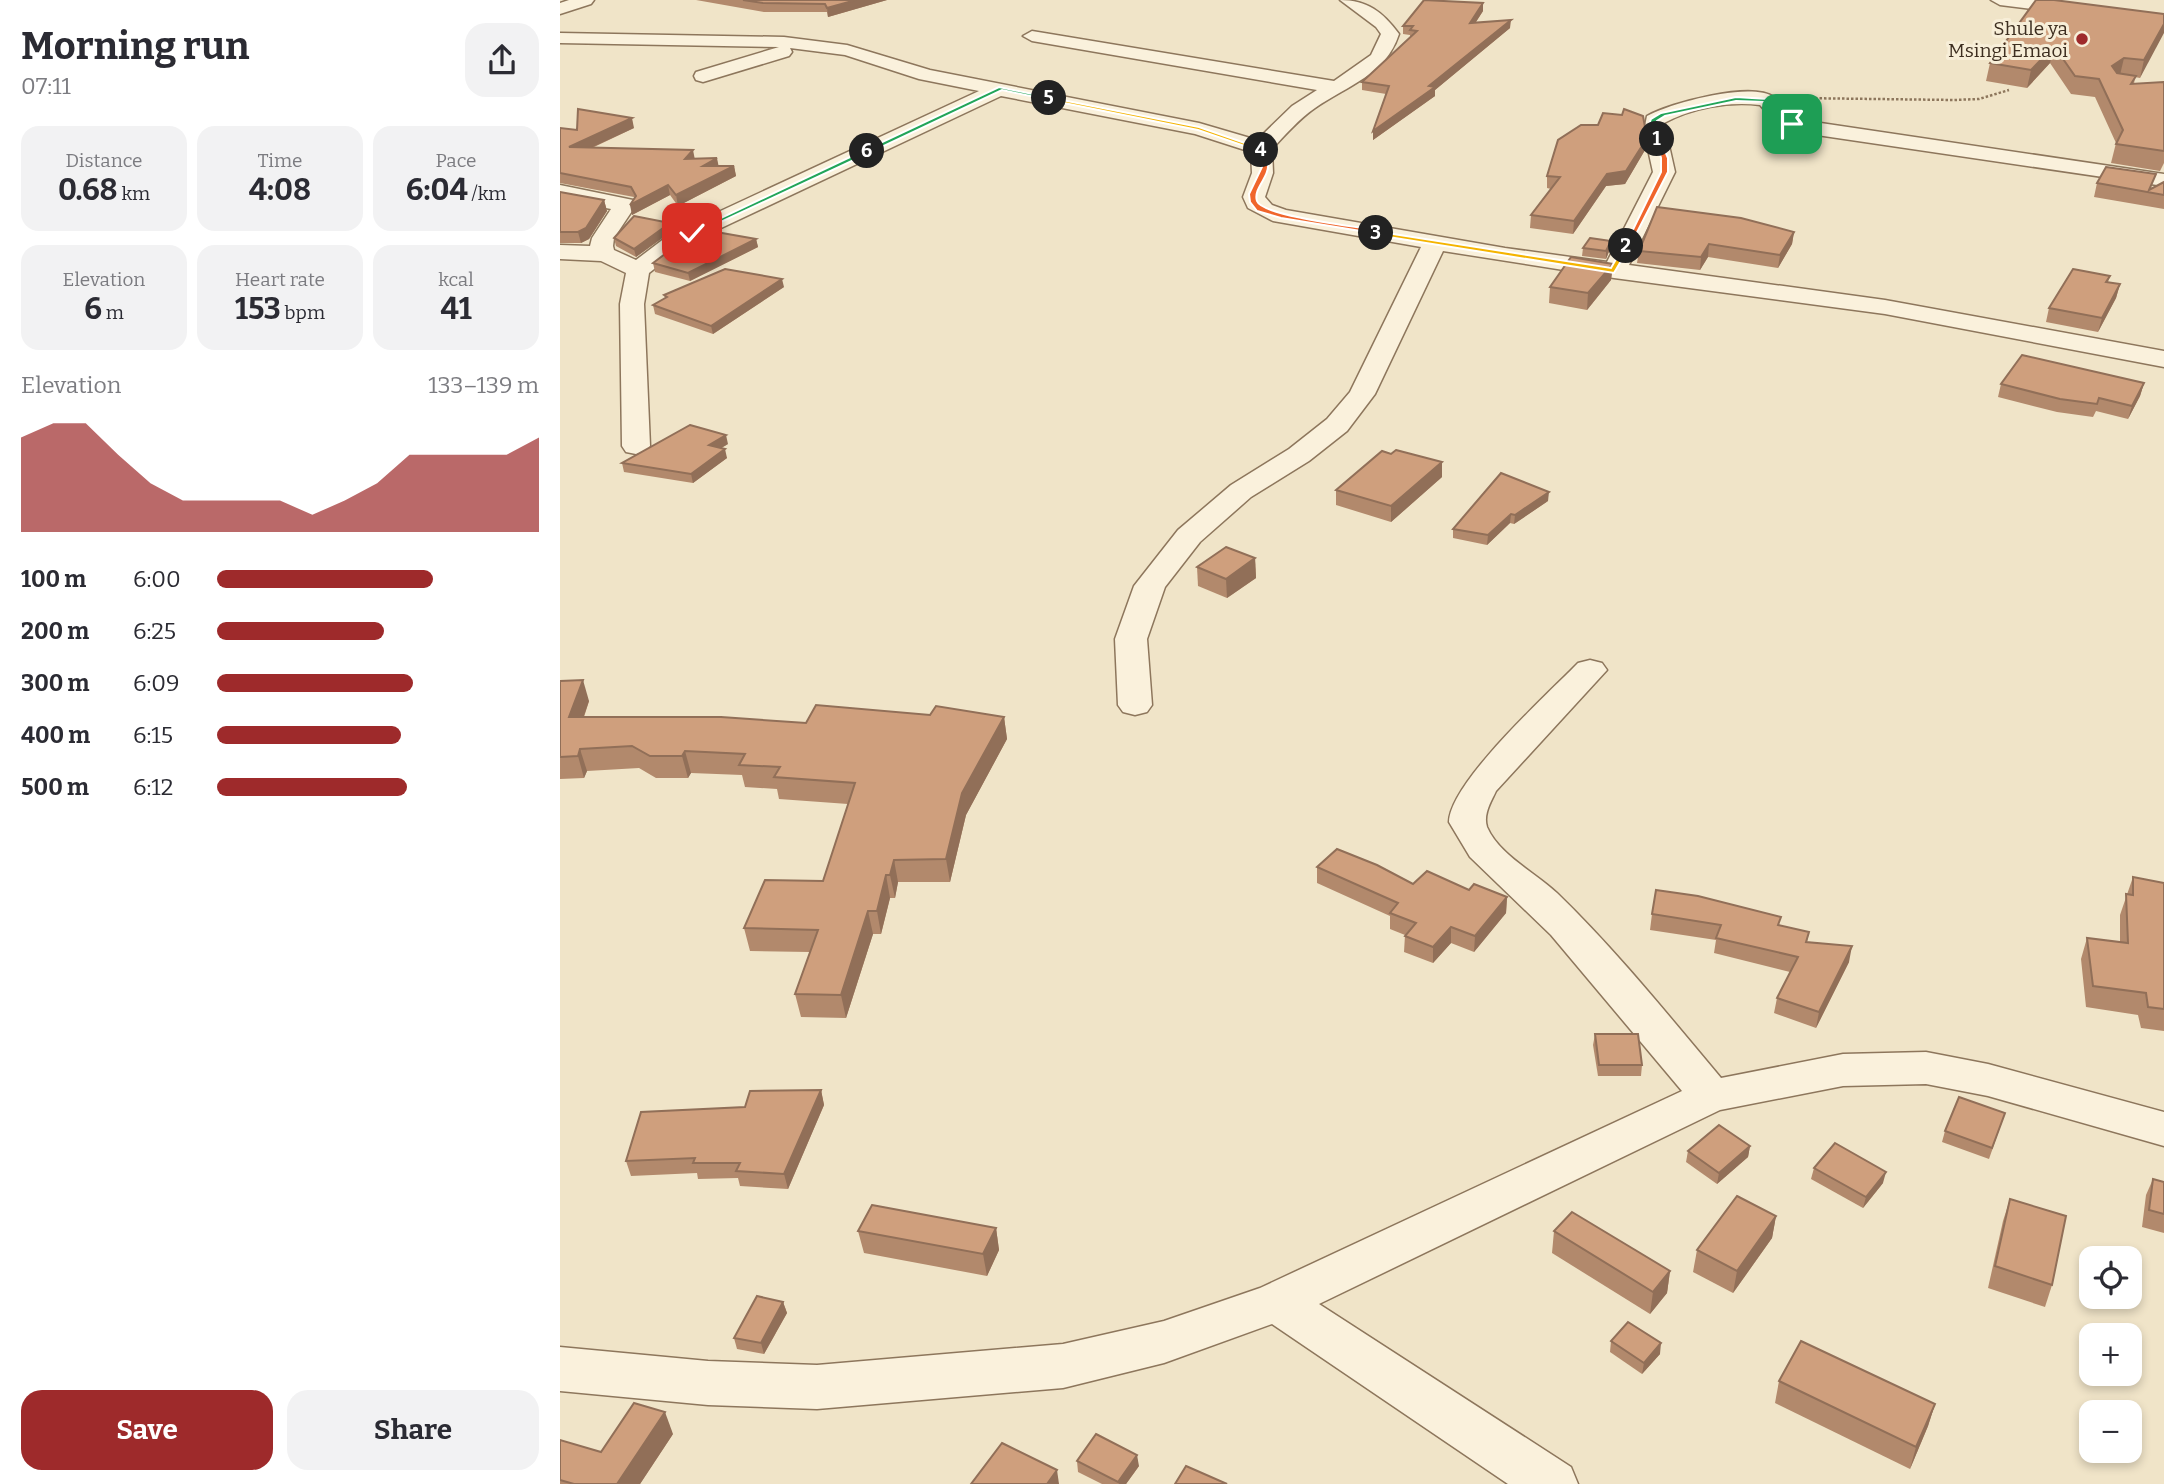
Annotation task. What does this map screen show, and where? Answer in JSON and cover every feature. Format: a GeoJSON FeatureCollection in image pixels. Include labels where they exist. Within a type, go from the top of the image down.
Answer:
{"type":"FeatureCollection","features":[{"type":"Feature","properties":{"kind":"street"},"geometry":{"type":"LineString","coordinates":[[560,9],[585,0]]}},
{"type":"Feature","properties":{"kind":"street"},"geometry":{"type":"LineString","coordinates":[[1261,148],[1302,108],[1372,63],[1387,48],[1390,34],[1381,23],[1349,0]]}},
{"type":"Feature","properties":{"kind":"street"},"geometry":{"type":"LineString","coordinates":[[2000,0],[2164,21]]}},
{"type":"Feature","properties":{"kind":"street"},"geometry":{"type":"LineString","coordinates":[[1032,36],[1335,87]]}},
{"type":"Feature","properties":{"kind":"street"},"geometry":{"type":"LineString","coordinates":[[560,38],[807,44],[866,55],[926,75],[1199,129],[1261,148]]}},
{"type":"Feature","properties":{"kind":"street"},"geometry":{"type":"LineString","coordinates":[[703,76],[807,44]]}},
{"type":"Feature","properties":{"kind":"street"},"geometry":{"type":"LineString","coordinates":[[636,446],[632,304],[638,270],[673,243],[692,233],[1001,88]]}},
{"type":"Feature","properties":{"kind":"street"},"geometry":{"type":"LineString","coordinates":[[1614,271],[1664,172],[1664,158],[1652,127],[1654,120],[1663,114],[1706,104],[1761,99],[1769,102],[1782,118],[1810,128],[2164,180]]}},
{"type":"Feature","properties":{"kind":"street"},"geometry":{"type":"LineString","coordinates":[[1261,148],[1265,167],[1253,194],[1253,202],[1259,209],[1281,216],[1614,271],[1885,307],[2164,359]]}},
{"type":"Feature","properties":{"kind":"street"},"geometry":{"type":"LineString","coordinates":[[560,192],[625,205],[603,238],[601,246],[605,254]]}},
{"type":"Feature","properties":{"kind":"street"},"geometry":{"type":"LineString","coordinates":[[1135,705],[1130,639],[1150,586],[1199,527],[1241,491],[1299,455],[1337,425],[1362,394],[1435,243]]}},
{"type":"Feature","properties":{"kind":"street"},"geometry":{"type":"LineString","coordinates":[[560,252],[605,254],[638,270]]}},
{"type":"Feature","properties":{"kind":"street"},"geometry":{"type":"LineString","coordinates":[[1590,670],[1480,787],[1468,811],[1468,825],[1485,849],[1541,900],[1606,969],[1711,1096]]}},
{"type":"Feature","properties":{"kind":"street"},"geometry":{"type":"LineString","coordinates":[[564,1374],[817,1387],[1063,1366],[1164,1342],[1277,1302],[1711,1096],[1843,1070],[1926,1068],[1988,1080],[2164,1129]]}},
{"type":"Feature","properties":{"kind":"street"},"geometry":{"type":"LineString","coordinates":[[1277,1302],[1552,1484]]}},
{"type":"Feature","properties":{"kind":"path"},"geometry":{"type":"LineString","coordinates":[[1761,99],[1954,100],[1987,97],[2009,90]]}},
{"type":"Feature","properties":{"kind":"building"},"geometry":{"type":"Polygon","coordinates":[[[743,0],[856,0],[827,8],[825,4],[743,0]]]}},
{"type":"Feature","properties":{"kind":"building"},"geometry":{"type":"Polygon","coordinates":[[[1424,0],[1483,3],[1470,23],[1511,20],[1429,86],[1435,87],[1373,131],[1389,86],[1362,82],[1417,31],[1410,30],[1413,26],[1403,26],[1424,0]]]}},
{"type":"Feature","properties":{"kind":"building"},"geometry":{"type":"Polygon","coordinates":[[[2036,0],[2164,14],[2164,24],[2144,60],[2124,58],[2112,66],[2117,73],[2136,76],[2131,84],[2164,82],[2164,151],[2116,144],[2123,130],[2099,79],[2075,76],[2054,46],[2031,70],[1990,63],[2036,0]]]}},
{"type":"Feature","properties":{"kind":"building"},"geometry":{"type":"Polygon","coordinates":[[[578,109],[632,118],[569,147],[693,150],[685,159],[717,158],[703,166],[734,166],[676,195],[668,185],[630,205],[636,196],[631,187],[560,173],[560,128],[577,130],[578,109]]]}},
{"type":"Feature","properties":{"kind":"building"},"geometry":{"type":"Polygon","coordinates":[[[1624,109],[1643,116],[1647,138],[1626,171],[1607,174],[1574,221],[1531,215],[1560,177],[1547,176],[1558,140],[1581,125],[1598,125],[1603,113],[1622,115],[1624,109]]]}},
{"type":"Feature","properties":{"kind":"building"},"geometry":{"type":"Polygon","coordinates":[[[2106,167],[2156,174],[2149,190],[2164,182],[2164,195],[2097,183],[2106,167]]]}},
{"type":"Feature","properties":{"kind":"building"},"geometry":{"type":"Polygon","coordinates":[[[560,192],[604,200],[586,228],[578,232],[560,232],[560,192]]]}},
{"type":"Feature","properties":{"kind":"building"},"geometry":{"type":"Polygon","coordinates":[[[1657,207],[1741,218],[1794,232],[1780,255],[1709,244],[1701,257],[1639,251],[1657,207]]]}},
{"type":"Feature","properties":{"kind":"building"},"geometry":{"type":"Polygon","coordinates":[[[634,216],[670,223],[634,249],[614,238],[634,216]]]}},
{"type":"Feature","properties":{"kind":"building"},"geometry":{"type":"Polygon","coordinates":[[[705,230],[756,239],[688,273],[653,263],[681,242],[705,230]]]}},
{"type":"Feature","properties":{"kind":"building"},"geometry":{"type":"Polygon","coordinates":[[[1590,238],[1611,241],[1606,251],[1583,248],[1590,238]]]}},
{"type":"Feature","properties":{"kind":"building"},"geometry":{"type":"Polygon","coordinates":[[[1571,257],[1613,264],[1588,293],[1550,287],[1571,257]]]}},
{"type":"Feature","properties":{"kind":"building"},"geometry":{"type":"Polygon","coordinates":[[[725,269],[782,279],[711,326],[653,305],[667,297],[664,295],[725,269]]]}},
{"type":"Feature","properties":{"kind":"building"},"geometry":{"type":"Polygon","coordinates":[[[2073,269],[2110,276],[2106,282],[2120,284],[2102,318],[2049,308],[2073,269]]]}},
{"type":"Feature","properties":{"kind":"building"},"geometry":{"type":"Polygon","coordinates":[[[2022,355],[2144,383],[2132,406],[2099,398],[2097,404],[2060,399],[2001,384],[2022,355]]]}},
{"type":"Feature","properties":{"kind":"building"},"geometry":{"type":"Polygon","coordinates":[[[690,425],[726,435],[709,445],[725,449],[691,474],[622,463],[690,425]]]}},
{"type":"Feature","properties":{"kind":"building"},"geometry":{"type":"Polygon","coordinates":[[[1396,450],[1442,462],[1391,506],[1336,490],[1382,451],[1391,454],[1396,450]]]}},
{"type":"Feature","properties":{"kind":"building"},"geometry":{"type":"Polygon","coordinates":[[[1501,473],[1549,492],[1515,515],[1511,514],[1488,535],[1453,529],[1501,473]]]}},
{"type":"Feature","properties":{"kind":"building"},"geometry":{"type":"Polygon","coordinates":[[[1226,547],[1255,558],[1226,579],[1197,567],[1226,547]]]}},
{"type":"Feature","properties":{"kind":"building"},"geometry":{"type":"Polygon","coordinates":[[[583,680],[569,717],[721,717],[806,723],[816,705],[930,715],[936,706],[1004,717],[962,793],[946,859],[894,860],[890,875],[886,875],[877,911],[868,911],[841,995],[795,994],[818,930],[744,928],[765,880],[823,881],[855,783],[774,777],[780,767],[739,765],[745,754],[685,751],[682,756],[650,756],[632,746],[580,749],[578,756],[560,757],[560,681],[583,680]]]}},
{"type":"Feature","properties":{"kind":"building"},"geometry":{"type":"Polygon","coordinates":[[[1337,849],[1377,865],[1413,884],[1427,871],[1469,890],[1474,884],[1507,897],[1475,936],[1451,927],[1433,947],[1405,936],[1416,923],[1390,913],[1398,903],[1317,867],[1337,849]]]}},
{"type":"Feature","properties":{"kind":"building"},"geometry":{"type":"Polygon","coordinates":[[[2133,877],[2164,883],[2164,1009],[2148,1007],[2146,993],[2093,986],[2087,938],[2128,943],[2126,894],[2133,895],[2133,877]]]}},
{"type":"Feature","properties":{"kind":"building"},"geometry":{"type":"Polygon","coordinates":[[[1656,890],[1698,896],[1781,917],[1778,925],[1809,932],[1806,942],[1852,946],[1819,1012],[1777,998],[1798,957],[1716,938],[1721,925],[1652,914],[1656,890]]]}},
{"type":"Feature","properties":{"kind":"building"},"geometry":{"type":"Polygon","coordinates":[[[1595,1034],[1638,1034],[1642,1065],[1599,1065],[1595,1034]]]}},
{"type":"Feature","properties":{"kind":"building"},"geometry":{"type":"Polygon","coordinates":[[[821,1090],[784,1174],[736,1171],[740,1163],[693,1163],[695,1158],[626,1161],[641,1112],[745,1107],[750,1091],[821,1090]]]}},
{"type":"Feature","properties":{"kind":"building"},"geometry":{"type":"Polygon","coordinates":[[[1959,1097],[2005,1113],[1992,1148],[1945,1131],[1959,1097]]]}},
{"type":"Feature","properties":{"kind":"building"},"geometry":{"type":"Polygon","coordinates":[[[1719,1125],[1750,1146],[1719,1173],[1688,1151],[1719,1125]]]}},
{"type":"Feature","properties":{"kind":"building"},"geometry":{"type":"Polygon","coordinates":[[[1835,1143],[1886,1172],[1866,1197],[1814,1168],[1835,1143]]]}},
{"type":"Feature","properties":{"kind":"building"},"geometry":{"type":"Polygon","coordinates":[[[2153,1179],[2164,1182],[2164,1214],[2149,1210],[2153,1179]]]}},
{"type":"Feature","properties":{"kind":"building"},"geometry":{"type":"Polygon","coordinates":[[[1737,1196],[1776,1216],[1737,1271],[1697,1250],[1737,1196]]]}},
{"type":"Feature","properties":{"kind":"building"},"geometry":{"type":"Polygon","coordinates":[[[2010,1199],[2066,1216],[2052,1285],[1995,1266],[2010,1199]]]}},
{"type":"Feature","properties":{"kind":"building"},"geometry":{"type":"Polygon","coordinates":[[[872,1205],[996,1228],[983,1254],[858,1231],[872,1205]]]}},
{"type":"Feature","properties":{"kind":"building"},"geometry":{"type":"Polygon","coordinates":[[[1572,1212],[1670,1271],[1653,1292],[1554,1231],[1572,1212]]]}},
{"type":"Feature","properties":{"kind":"building"},"geometry":{"type":"Polygon","coordinates":[[[757,1296],[783,1302],[761,1343],[734,1338],[757,1296]]]}},
{"type":"Feature","properties":{"kind":"building"},"geometry":{"type":"Polygon","coordinates":[[[1628,1322],[1661,1343],[1644,1363],[1611,1341],[1628,1322]]]}},
{"type":"Feature","properties":{"kind":"building"},"geometry":{"type":"Polygon","coordinates":[[[1801,1341],[1935,1404],[1916,1447],[1779,1381],[1801,1341]]]}},
{"type":"Feature","properties":{"kind":"building"},"geometry":{"type":"Polygon","coordinates":[[[634,1403],[665,1412],[617,1484],[574,1484],[560,1480],[560,1440],[601,1452],[634,1403]]]}},
{"type":"Feature","properties":{"kind":"building"},"geometry":{"type":"Polygon","coordinates":[[[1096,1434],[1137,1455],[1118,1482],[1077,1461],[1096,1434]]]}},
{"type":"Feature","properties":{"kind":"building"},"geometry":{"type":"Polygon","coordinates":[[[1002,1443],[1057,1470],[1047,1484],[971,1484],[1002,1443]]]}},
{"type":"Feature","properties":{"kind":"building"},"geometry":{"type":"Polygon","coordinates":[[[1186,1466],[1227,1484],[1175,1484],[1186,1466]]]}},
{"type":"Feature","properties":{"kind":"place","name":"Shule ya Msingi Emaoi"},"geometry":{"type":"Point","coordinates":[2082,39]}},
{"type":"Feature","properties":{"kind":"route"},"geometry":{"type":"LineString","coordinates":[[692,233],[1001,88],[1199,129],[1261,148],[1265,167],[1253,194],[1253,202],[1259,209],[1281,216],[1614,271],[1664,172],[1664,158],[1652,127],[1654,120],[1663,114],[1719,101],[1761,99],[1769,102],[1777,114],[1792,124]]}}]}
